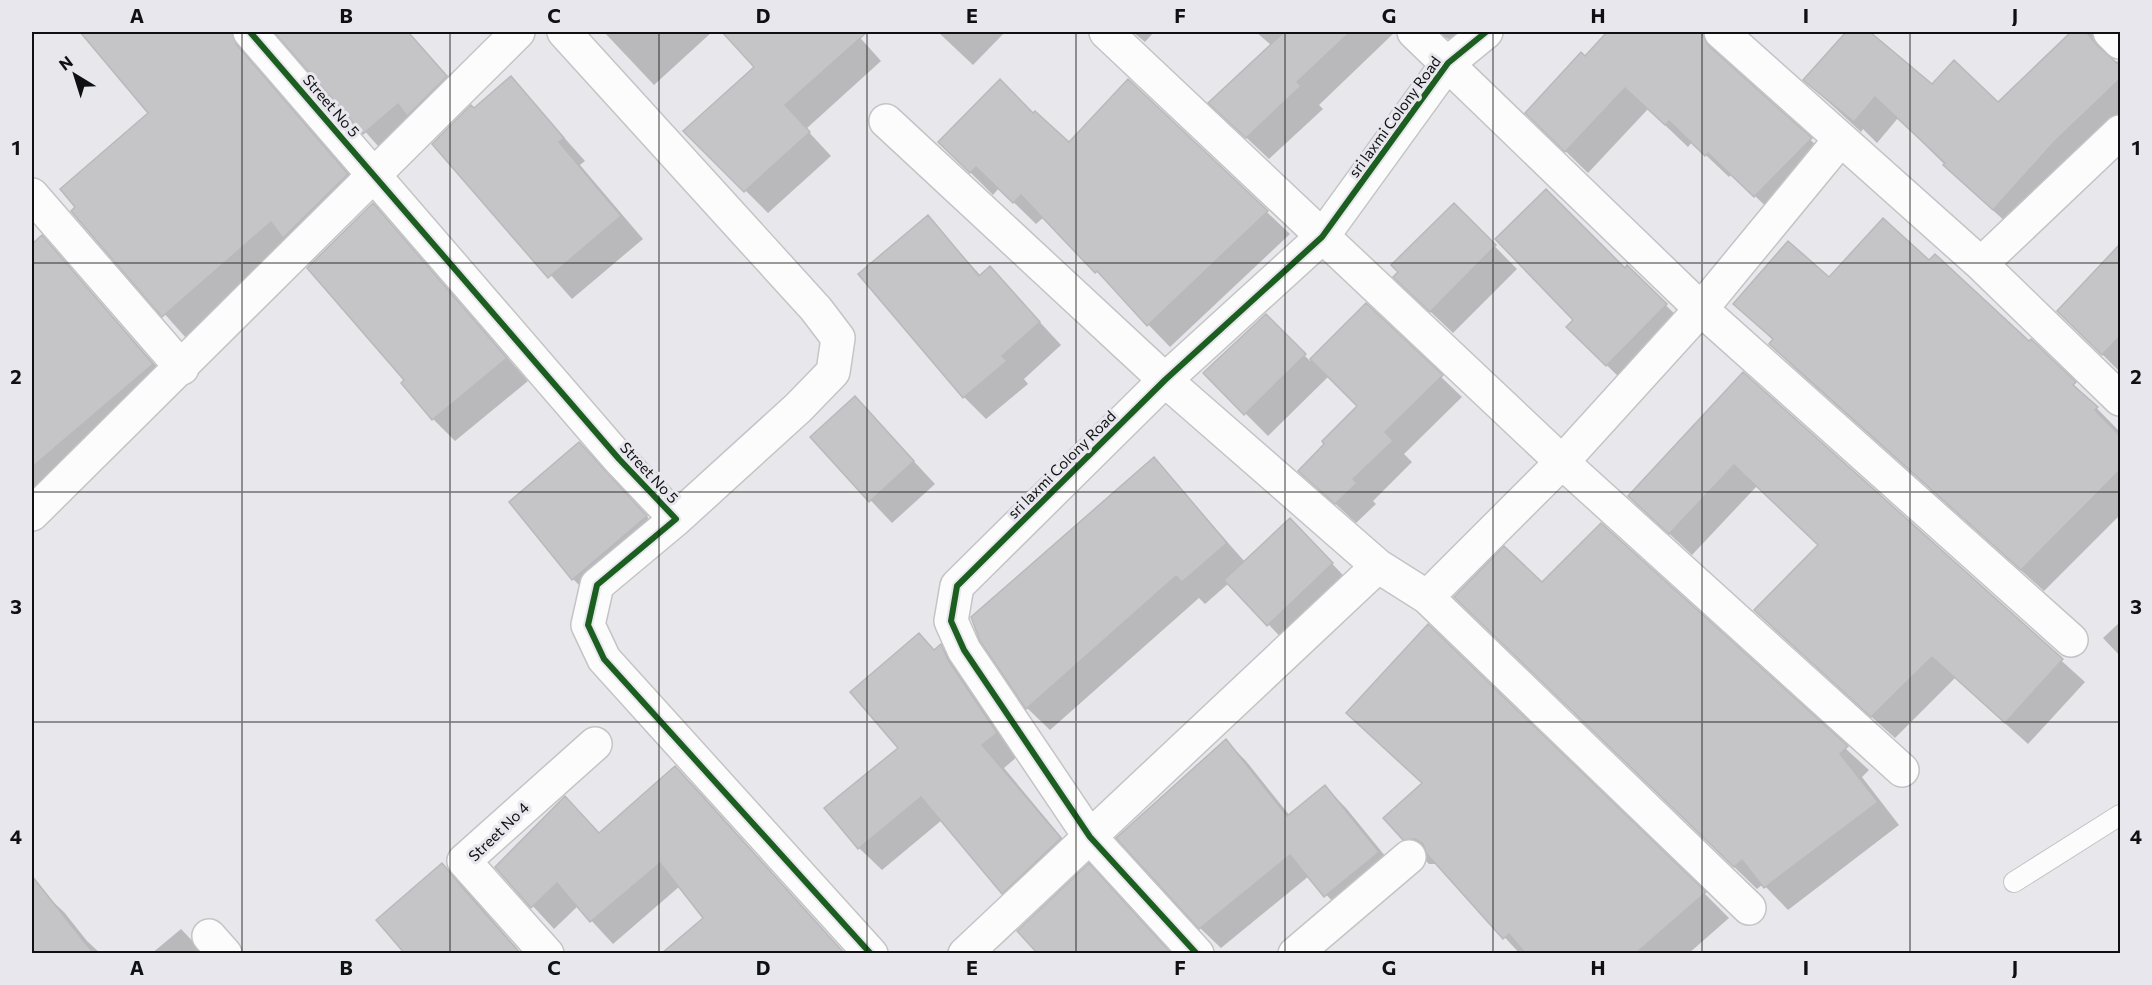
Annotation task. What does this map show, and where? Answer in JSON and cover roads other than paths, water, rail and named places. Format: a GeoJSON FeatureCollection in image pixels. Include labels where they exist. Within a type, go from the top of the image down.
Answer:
{"type":"FeatureCollection","features":[{"type":"Feature","properties":{"kind":"street","name":"Street No 5"},"geometry":{"type":"LineString","coordinates":[[250,32],[619,459],[676,519],[597,585],[588,625],[604,659],[871,954]]}},
{"type":"Feature","properties":{"kind":"street"},"geometry":{"type":"LineString","coordinates":[[32,514],[182,368],[373,173],[518,32]]}},
{"type":"Feature","properties":{"kind":"street"},"geometry":{"type":"LineString","coordinates":[[564,32],[816,309],[838,338],[833,372],[798,408],[676,519]]}},
{"type":"Feature","properties":{"kind":"street"},"geometry":{"type":"LineString","coordinates":[[1106,32],[1562,462],[1902,770]]}},
{"type":"Feature","properties":{"kind":"street"},"geometry":{"type":"LineString","coordinates":[[1414,32],[1701,309],[2071,640]]}},
{"type":"Feature","properties":{"kind":"street","name":"sri laxmi Colony Road"},"geometry":{"type":"LineString","coordinates":[[1197,954],[1090,837],[964,650],[951,621],[957,586],[1165,380],[1322,237],[1448,63],[1486,32]]}},
{"type":"Feature","properties":{"kind":"street"},"geometry":{"type":"LineString","coordinates":[[1721,32],[1981,264],[2121,399]]}},
{"type":"Feature","properties":{"kind":"street"},"geometry":{"type":"LineString","coordinates":[[2109,32],[2121,42]]}},
{"type":"Feature","properties":{"kind":"street"},"geometry":{"type":"LineString","coordinates":[[886,121],[1165,380],[1378,566],[1427,597],[1749,908]]}},
{"type":"Feature","properties":{"kind":"street"},"geometry":{"type":"LineString","coordinates":[[1981,264],[2121,132]]}},
{"type":"Feature","properties":{"kind":"street"},"geometry":{"type":"LineString","coordinates":[[1427,597],[1562,462],[1701,309],[1840,140]]}},
{"type":"Feature","properties":{"kind":"street"},"geometry":{"type":"LineString","coordinates":[[32,195],[182,368]]}},
{"type":"Feature","properties":{"kind":"street"},"geometry":{"type":"LineString","coordinates":[[965,954],[1378,566]]}},
{"type":"Feature","properties":{"kind":"street","name":"Street No 4"},"geometry":{"type":"LineString","coordinates":[[547,954],[464,861],[595,744]]}},
{"type":"Feature","properties":{"kind":"street"},"geometry":{"type":"LineString","coordinates":[[1295,954],[1409,857]]}},
{"type":"Feature","properties":{"kind":"lane"},"geometry":{"type":"LineString","coordinates":[[2014,882],[2121,815]]}}]}
